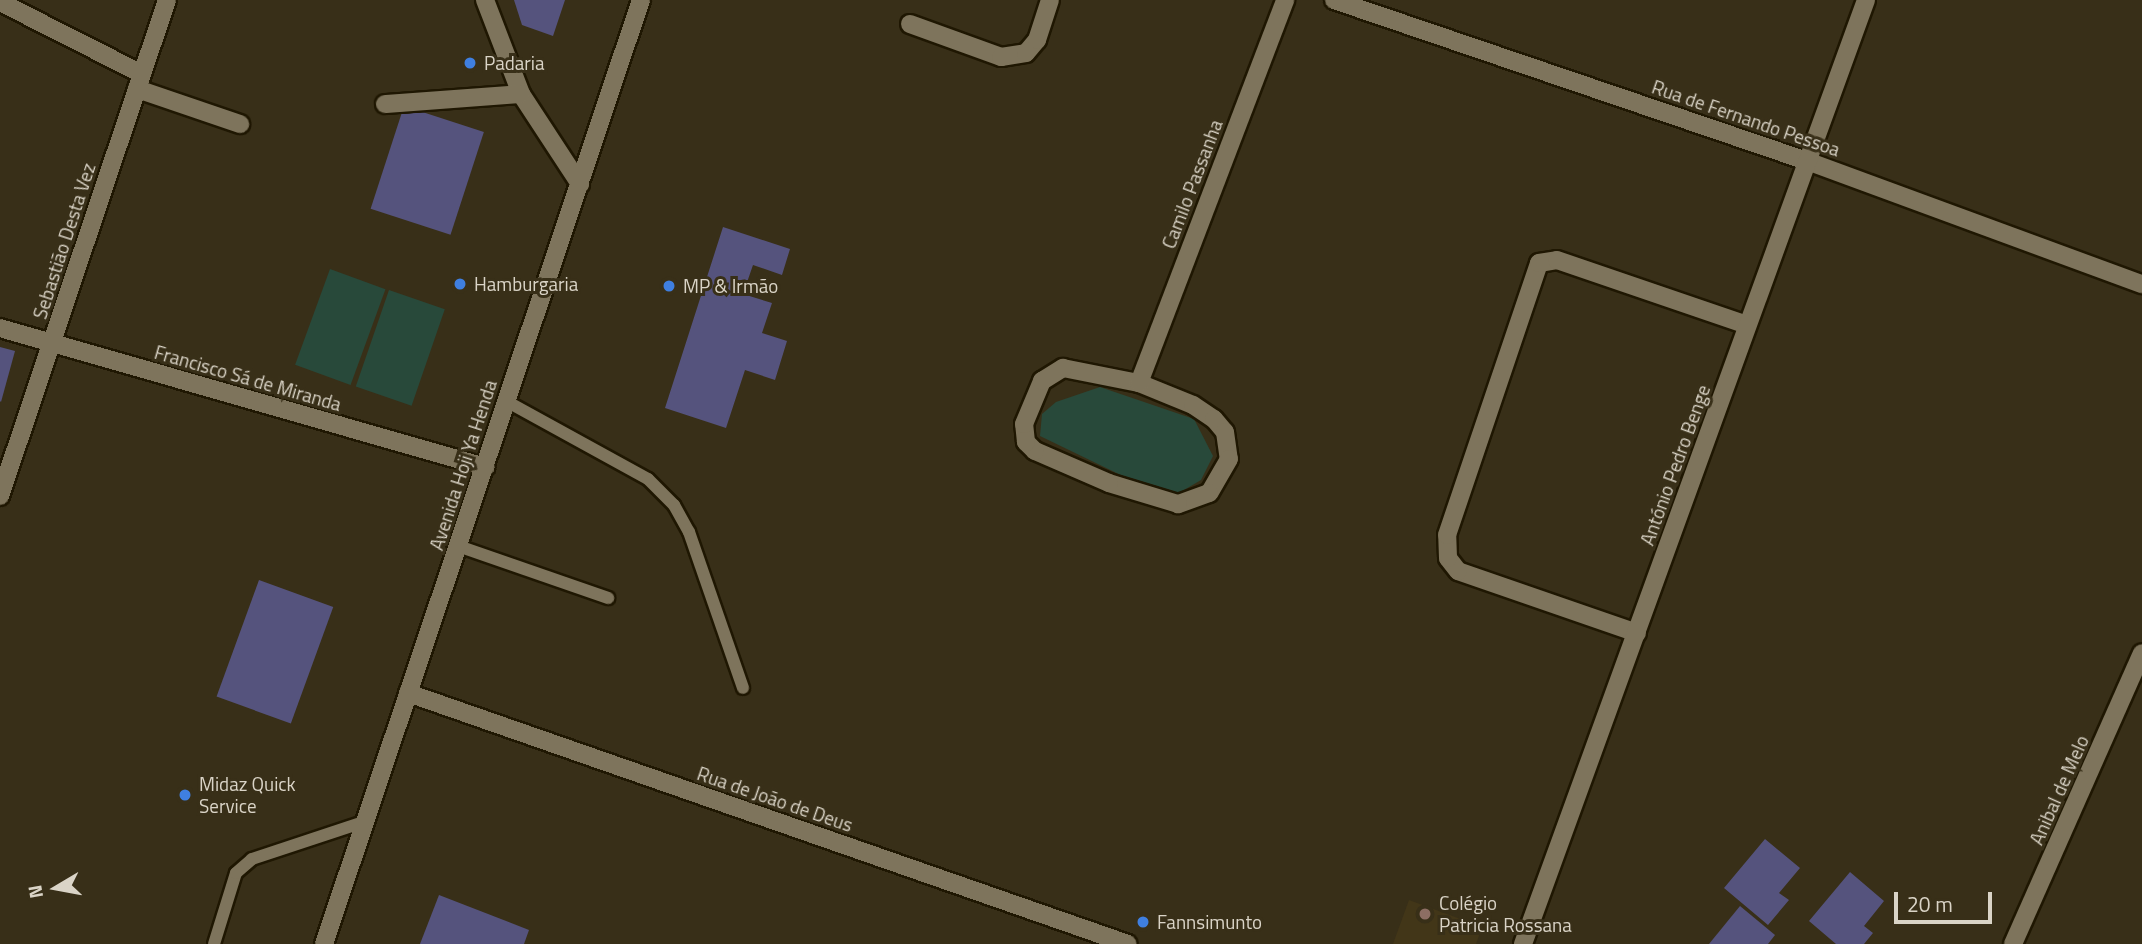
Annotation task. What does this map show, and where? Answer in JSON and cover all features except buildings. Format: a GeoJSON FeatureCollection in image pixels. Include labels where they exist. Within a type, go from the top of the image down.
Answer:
{"type":"FeatureCollection","features":[{"type":"Feature","properties":{"kind":"street","name":"Sebastião Desta Vez"},"geometry":{"type":"LineString","coordinates":[[0,496],[167,0]]}},
{"type":"Feature","properties":{"kind":"street"},"geometry":{"type":"LineString","coordinates":[[485,0],[521,94],[580,184]]}},
{"type":"Feature","properties":{"kind":"street","name":"Avenida Hoji Ya Henda"},"geometry":{"type":"LineString","coordinates":[[324,944],[641,0]]}},
{"type":"Feature","properties":{"kind":"street"},"geometry":{"type":"LineString","coordinates":[[909,24],[1001,57],[1026,53],[1037,40],[1050,0]]}},
{"type":"Feature","properties":{"kind":"street","name":"Camilo Passanha"},"geometry":{"type":"LineString","coordinates":[[1139,383],[1285,0]]}},
{"type":"Feature","properties":{"kind":"street","name":"Rua de Fernando Pessoa"},"geometry":{"type":"LineString","coordinates":[[1334,0],[1807,160],[2142,284]]}},
{"type":"Feature","properties":{"kind":"street","name":"António Pedro Benge"},"geometry":{"type":"LineString","coordinates":[[1523,944],[1866,0]]}},
{"type":"Feature","properties":{"kind":"street"},"geometry":{"type":"LineString","coordinates":[[0,2],[139,81],[240,124]]}},
{"type":"Feature","properties":{"kind":"street"},"geometry":{"type":"LineString","coordinates":[[385,104],[521,94]]}},
{"type":"Feature","properties":{"kind":"street"},"geometry":{"type":"LineString","coordinates":[[1636,633],[1458,571],[1448,558],[1447,536],[1539,263],[1557,260],[1747,326]]}},
{"type":"Feature","properties":{"kind":"street","name":"Francisco Sá de Miranda"},"geometry":{"type":"LineString","coordinates":[[0,328],[485,467]]}},
{"type":"Feature","properties":{"kind":"street"},"geometry":{"type":"LineString","coordinates":[[1078,369],[1139,383],[1193,405],[1225,432],[1229,459],[1209,493],[1200,499],[1178,504],[1109,483],[1035,451],[1026,442],[1024,424],[1042,381],[1052,372],[1078,369]]}},
{"type":"Feature","properties":{"kind":"street","name":"Anibal de Melo"},"geometry":{"type":"LineString","coordinates":[[2013,944],[2141,661]]}},
{"type":"Feature","properties":{"kind":"street","name":"Rua de João de Deus"},"geometry":{"type":"LineString","coordinates":[[408,693],[1128,944]]}},
{"type":"Feature","properties":{"kind":"lane"},"geometry":{"type":"LineString","coordinates":[[506,401],[648,479],[674,505],[689,532],[743,688]]}},
{"type":"Feature","properties":{"kind":"lane"},"geometry":{"type":"LineString","coordinates":[[458,546],[608,598]]}},
{"type":"Feature","properties":{"kind":"lane"},"geometry":{"type":"LineString","coordinates":[[214,944],[236,873],[252,859],[364,822]]}},
{"type":"Feature","properties":{"kind":"shaded area","name":"Colégio Patricia Rossana"},"geometry":{"type":"Polygon","coordinates":[[[1409,900],[1482,927],[1476,944],[1393,944],[1409,900]]]}},
{"type":"Feature","properties":{"kind":"green space"},"geometry":{"type":"Polygon","coordinates":[[[330,269],[385,289],[351,385],[295,365],[330,269]]]}},
{"type":"Feature","properties":{"kind":"green space"},"geometry":{"type":"Polygon","coordinates":[[[389,290],[445,309],[412,406],[356,386],[389,290]]]}},
{"type":"Feature","properties":{"kind":"green space"},"geometry":{"type":"Polygon","coordinates":[[[1100,387],[1194,419],[1213,456],[1201,480],[1179,493],[1160,494],[1040,436],[1042,414],[1056,402],[1100,387]]]}},
{"type":"Feature","properties":{"kind":"place","name":"Padaria"},"geometry":{"type":"Point","coordinates":[470,63]}},
{"type":"Feature","properties":{"kind":"place","name":"Hamburgaria"},"geometry":{"type":"Point","coordinates":[460,284]}},
{"type":"Feature","properties":{"kind":"place","name":"MP & Irmão"},"geometry":{"type":"Point","coordinates":[669,286]}},
{"type":"Feature","properties":{"kind":"place","name":"Midaz Quick Service"},"geometry":{"type":"Point","coordinates":[185,795]}},
{"type":"Feature","properties":{"kind":"place","name":"Colégio Patricia Rossana"},"geometry":{"type":"Point","coordinates":[1425,914]}},
{"type":"Feature","properties":{"kind":"place","name":"Fannsimunto"},"geometry":{"type":"Point","coordinates":[1143,922]}}]}
